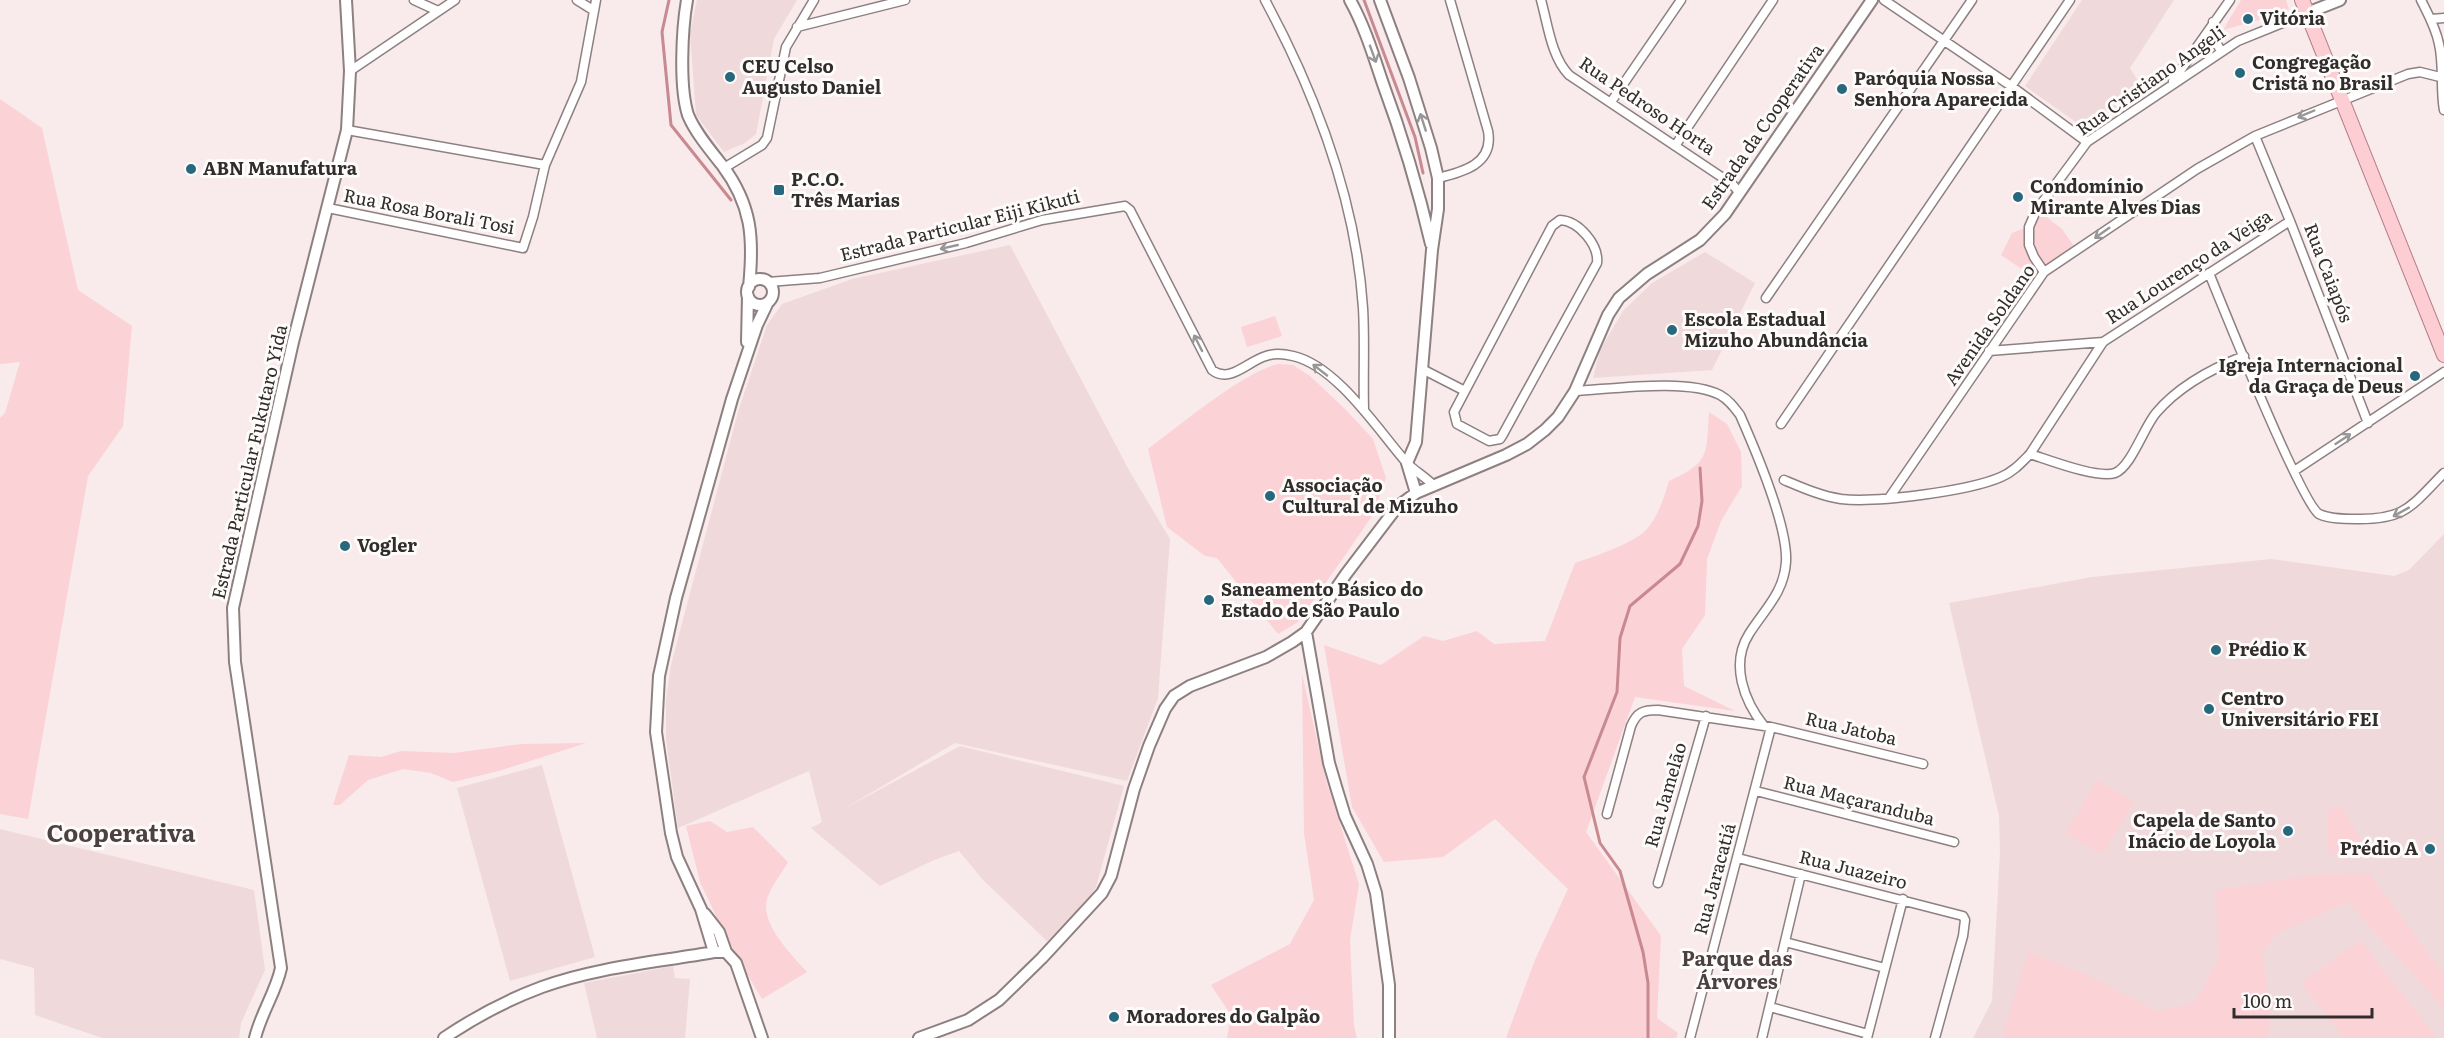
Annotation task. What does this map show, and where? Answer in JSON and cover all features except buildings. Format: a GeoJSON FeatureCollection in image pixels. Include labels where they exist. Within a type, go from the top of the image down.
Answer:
{"type":"FeatureCollection","features":[{"type":"Feature","properties":{"kind":"main road"},"geometry":{"type":"LineString","coordinates":[[2305,7],[2444,355]]}},
{"type":"Feature","properties":{"kind":"street","name":"Estrada Particular Fukutaro Yida"},"geometry":{"type":"LineString","coordinates":[[255,1038],[281,968],[235,662],[233,608],[293,342],[347,130],[350,71],[346,0]]}},
{"type":"Feature","properties":{"kind":"street"},"geometry":{"type":"LineString","coordinates":[[414,0],[438,11]]}},
{"type":"Feature","properties":{"kind":"street"},"geometry":{"type":"LineString","coordinates":[[350,71],[455,0]]}},
{"type":"Feature","properties":{"kind":"street"},"geometry":{"type":"LineString","coordinates":[[577,0],[593,10]]}},
{"type":"Feature","properties":{"kind":"street"},"geometry":{"type":"LineString","coordinates":[[347,130],[545,165],[581,82],[596,0]]}},
{"type":"Feature","properties":{"kind":"street"},"geometry":{"type":"LineString","coordinates":[[687,0],[683,45],[686,105],[692,123],[739,190],[747,209],[750,262],[746,357]]}},
{"type":"Feature","properties":{"kind":"street"},"geometry":{"type":"LineString","coordinates":[[724,168],[762,145],[767,138],[786,47],[814,0]]}},
{"type":"Feature","properties":{"kind":"street"},"geometry":{"type":"LineString","coordinates":[[796,27],[905,0]]}},
{"type":"Feature","properties":{"kind":"street"},"geometry":{"type":"LineString","coordinates":[[1265,0],[1309,89],[1323,129],[1352,232],[1363,309],[1364,409],[1407,464],[1434,486]]}},
{"type":"Feature","properties":{"kind":"street"},"geometry":{"type":"LineString","coordinates":[[1350,0],[1374,58],[1414,177],[1432,250]]}},
{"type":"Feature","properties":{"kind":"street"},"geometry":{"type":"LineString","coordinates":[[919,1038],[935,1036],[968,1020],[999,1000],[1102,894],[1111,876],[1134,789],[1149,746],[1160,719],[1174,696],[1190,686],[1266,657],[1306,632],[1388,517],[1416,493],[1407,464],[1416,442],[1424,370],[1432,250],[1438,209],[1438,178],[1412,88],[1380,0]]}},
{"type":"Feature","properties":{"kind":"street"},"geometry":{"type":"LineString","coordinates":[[1414,177],[1423,185],[1430,185],[1438,178],[1476,165],[1485,155],[1489,139],[1450,0]]}},
{"type":"Feature","properties":{"kind":"street","name":"Rua Pedroso Horta"},"geometry":{"type":"LineString","coordinates":[[1541,0],[1555,50],[1562,67],[1569,75],[1676,146],[1731,184],[1740,193]]}},
{"type":"Feature","properties":{"kind":"street"},"geometry":{"type":"LineString","coordinates":[[1611,102],[1681,0]]}},
{"type":"Feature","properties":{"kind":"street"},"geometry":{"type":"LineString","coordinates":[[1676,146],[1773,0]]}},
{"type":"Feature","properties":{"kind":"street","name":"Estrada da Cooperativa"},"geometry":{"type":"LineString","coordinates":[[1416,493],[1527,444],[1558,417],[1575,390],[1608,315],[1619,298],[1647,274],[1700,240],[1725,214],[1872,0]]}},
{"type":"Feature","properties":{"kind":"street"},"geometry":{"type":"LineString","coordinates":[[1884,0],[2011,86],[2087,142]]}},
{"type":"Feature","properties":{"kind":"street"},"geometry":{"type":"LineString","coordinates":[[1766,298],[1972,0]]}},
{"type":"Feature","properties":{"kind":"street"},"geometry":{"type":"LineString","coordinates":[[1781,424],[2070,0]]}},
{"type":"Feature","properties":{"kind":"street"},"geometry":{"type":"LineString","coordinates":[[2170,85],[2230,0]]}},
{"type":"Feature","properties":{"kind":"street","name":"Rua Cristiano Angeli"},"geometry":{"type":"LineString","coordinates":[[2044,272],[2034,257],[2030,244],[2029,227],[2036,211],[2087,142],[2238,41],[2305,7],[2340,0]]}},
{"type":"Feature","properties":{"kind":"street"},"geometry":{"type":"LineString","coordinates":[[2421,0],[2431,19],[2440,46],[2440,77],[2444,110]]}},
{"type":"Feature","properties":{"kind":"street"},"geometry":{"type":"LineString","coordinates":[[806,12],[825,19]]}},
{"type":"Feature","properties":{"kind":"street"},"geometry":{"type":"LineString","coordinates":[[2431,19],[2444,18]]}},
{"type":"Feature","properties":{"kind":"street"},"geometry":{"type":"LineString","coordinates":[[2213,22],[2215,45],[2221,51]]}},
{"type":"Feature","properties":{"kind":"street","name":"Avenida Soldano"},"geometry":{"type":"LineString","coordinates":[[1889,498],[2044,272],[2197,169],[2255,136],[2408,74],[2420,72],[2440,77]]}},
{"type":"Feature","properties":{"kind":"street","name":"Rua Caiapós"},"geometry":{"type":"LineString","coordinates":[[2255,136],[2368,423]]}},
{"type":"Feature","properties":{"kind":"street","name":"Rua Rosa Borali Tosi"},"geometry":{"type":"LineString","coordinates":[[328,208],[523,248],[545,165]]}},
{"type":"Feature","properties":{"kind":"street","name":"Estrada Particular Eiji Kikuti"},"geometry":{"type":"LineString","coordinates":[[765,281],[820,278],[966,243],[1042,220],[1125,206],[1130,210],[1212,370],[1222,375],[1237,371],[1266,356],[1292,356],[1317,367],[1364,409]]}},
{"type":"Feature","properties":{"kind":"street"},"geometry":{"type":"LineString","coordinates":[[1557,221],[1569,221],[1585,235],[1595,248],[1597,263],[1500,439],[1489,441],[1454,421],[1454,412],[1465,392],[1552,226],[1557,221]]}},
{"type":"Feature","properties":{"kind":"street","name":"Rua Lourenço da Veiga"},"geometry":{"type":"LineString","coordinates":[[1784,480],[1821,495],[1854,500],[1889,498],[1990,481],[2017,468],[2030,454],[2103,342],[2290,221]]}},
{"type":"Feature","properties":{"kind":"street"},"geometry":{"type":"LineString","coordinates":[[720,952],[677,856],[671,833],[656,732],[657,704],[659,676],[668,631],[746,357],[761,315],[773,292],[750,262]]}},
{"type":"Feature","properties":{"kind":"street"},"geometry":{"type":"LineString","coordinates":[[2209,273],[2294,471],[2312,507],[2318,513],[2337,518],[2372,519],[2402,513],[2444,473]]}},
{"type":"Feature","properties":{"kind":"street"},"geometry":{"type":"LineString","coordinates":[[748,292],[756,280],[765,281]]}},
{"type":"Feature","properties":{"kind":"street"},"geometry":{"type":"LineString","coordinates":[[748,292],[757,304],[768,302]]}},
{"type":"Feature","properties":{"kind":"street"},"geometry":{"type":"LineString","coordinates":[[1989,351],[2103,342]]}},
{"type":"Feature","properties":{"kind":"street"},"geometry":{"type":"LineString","coordinates":[[2030,454],[2099,474],[2114,474],[2124,466],[2146,427],[2168,400],[2225,363],[2244,356]]}},
{"type":"Feature","properties":{"kind":"street"},"geometry":{"type":"LineString","coordinates":[[1424,370],[1465,392]]}},
{"type":"Feature","properties":{"kind":"street"},"geometry":{"type":"LineString","coordinates":[[2294,471],[2444,372]]}},
{"type":"Feature","properties":{"kind":"street"},"geometry":{"type":"LineString","coordinates":[[1575,390],[1693,387],[1720,395],[1732,404],[1740,415],[1773,503],[1785,549],[1786,563],[1779,589],[1767,611],[1745,640],[1740,664],[1747,701],[1767,727]]}},
{"type":"Feature","properties":{"kind":"street"},"geometry":{"type":"LineString","coordinates":[[1306,632],[1329,763],[1345,816],[1364,854],[1376,893],[1389,985],[1389,1038]]}},
{"type":"Feature","properties":{"kind":"street","name":"Rua Jatoba"},"geometry":{"type":"LineString","coordinates":[[1607,814],[1634,718],[1642,711],[1706,716],[1767,727],[1923,764]]}},
{"type":"Feature","properties":{"kind":"street","name":"Rua Jamelão"},"geometry":{"type":"LineString","coordinates":[[1658,883],[1706,716]]}},
{"type":"Feature","properties":{"kind":"street","name":"Rua Jaracatiá"},"geometry":{"type":"LineString","coordinates":[[1690,1038],[1756,791],[1767,727]]}},
{"type":"Feature","properties":{"kind":"street","name":"Rua Maçaranduba"},"geometry":{"type":"LineString","coordinates":[[1756,791],[1953,842]]}},
{"type":"Feature","properties":{"kind":"street","name":"Rua Juazeiro"},"geometry":{"type":"LineString","coordinates":[[1738,858],[1903,899],[1962,917],[1960,947],[1935,1038]]}},
{"type":"Feature","properties":{"kind":"street"},"geometry":{"type":"LineString","coordinates":[[1762,1038],[1801,874]]}},
{"type":"Feature","properties":{"kind":"street"},"geometry":{"type":"LineString","coordinates":[[1770,1007],[1867,1036],[1903,899]]}},
{"type":"Feature","properties":{"kind":"street"},"geometry":{"type":"LineString","coordinates":[[1785,942],[1885,968]]}},
{"type":"Feature","properties":{"kind":"street"},"geometry":{"type":"LineString","coordinates":[[444,1038],[488,1010],[545,986],[619,968],[720,952],[733,958],[762,1038]]}},
{"type":"Feature","properties":{"kind":"shaded area","name":"CEU Celso Augusto Daniel"},"geometry":{"type":"Polygon","coordinates":[[[697,0],[797,0],[774,39],[756,134],[745,143],[724,152],[696,115],[690,33],[697,0]]]}},
{"type":"Feature","properties":{"kind":"shaded area"},"geometry":{"type":"Polygon","coordinates":[[[2082,0],[2174,0],[2130,68],[2143,89],[2087,130],[2025,86],[2082,0]]]}},
{"type":"Feature","properties":{"kind":"shaded area"},"geometry":{"type":"Polygon","coordinates":[[[2241,0],[2286,0],[2289,9],[2277,15],[2223,30],[2241,0]]]}},
{"type":"Feature","properties":{"kind":"shaded area"},"geometry":{"type":"Polygon","coordinates":[[[0,99],[42,128],[78,290],[132,326],[123,426],[88,476],[28,819],[0,814],[0,418],[5,413],[20,362],[0,364],[0,99]]]}},
{"type":"Feature","properties":{"kind":"shaded area"},"geometry":{"type":"Polygon","coordinates":[[[2041,213],[2062,229],[2078,252],[2038,280],[2001,255],[2012,233],[2031,226],[2041,213]]]}},
{"type":"Feature","properties":{"kind":"shaded area"},"geometry":{"type":"Polygon","coordinates":[[[1010,245],[1130,472],[1170,539],[1158,698],[1127,781],[955,743],[842,810],[960,746],[1124,786],[1096,887],[1085,905],[1047,941],[983,880],[959,851],[934,860],[880,886],[811,828],[822,822],[809,771],[678,828],[666,739],[666,700],[671,665],[738,412],[767,325],[782,304],[852,279],[1010,245]]]}},
{"type":"Feature","properties":{"kind":"shaded area","name":"Escola Estadual Mizuho Abundância"},"geometry":{"type":"Polygon","coordinates":[[[1705,252],[1755,283],[1712,370],[1593,378],[1600,350],[1623,311],[1652,283],[1705,252]]]}},
{"type":"Feature","properties":{"kind":"shaded area"},"geometry":{"type":"Polygon","coordinates":[[[1275,316],[1282,336],[1247,347],[1241,327],[1275,316]]]}},
{"type":"Feature","properties":{"kind":"shaded area","name":"Associação Cultural de Mizuho"},"geometry":{"type":"Polygon","coordinates":[[[1278,364],[1293,365],[1310,376],[1345,409],[1373,439],[1386,478],[1374,513],[1346,554],[1298,622],[1278,634],[1217,558],[1205,556],[1167,527],[1148,449],[1230,388],[1278,364]]]}},
{"type":"Feature","properties":{"kind":"shaded area"},"geometry":{"type":"Polygon","coordinates":[[[1709,412],[1727,424],[1741,452],[1742,486],[1721,521],[1707,559],[1705,615],[1682,649],[1684,686],[1735,711],[1635,697],[1586,832],[1661,936],[1657,1018],[1678,1033],[1676,1038],[1506,1038],[1535,960],[1568,889],[1495,819],[1443,857],[1384,862],[1352,807],[1324,645],[1381,665],[1424,636],[1443,641],[1477,631],[1494,644],[1545,641],[1575,563],[1620,546],[1649,527],[1669,481],[1693,468],[1704,455],[1709,412]]]}},
{"type":"Feature","properties":{"kind":"shaded area","name":"Centro Universitário FEI"},"geometry":{"type":"Polygon","coordinates":[[[2444,534],[2444,1038],[1973,1038],[1992,1001],[2000,851],[1999,816],[1949,603],[2092,577],[2271,559],[2394,576],[2409,570],[2444,534]]]}},
{"type":"Feature","properties":{"kind":"shaded area"},"geometry":{"type":"Polygon","coordinates":[[[1302,674],[1326,780],[1359,884],[1350,940],[1354,1026],[1357,1038],[1227,1038],[1231,1015],[1211,985],[1290,944],[1314,900],[1304,833],[1302,674]]]}},
{"type":"Feature","properties":{"kind":"shaded area"},"geometry":{"type":"Polygon","coordinates":[[[586,743],[499,771],[453,782],[431,773],[403,769],[368,780],[340,805],[333,805],[349,755],[381,757],[401,751],[454,753],[522,744],[586,743]]]}},
{"type":"Feature","properties":{"kind":"shaded area"},"geometry":{"type":"Polygon","coordinates":[[[542,765],[595,957],[510,981],[457,788],[542,765]]]}},
{"type":"Feature","properties":{"kind":"shaded area"},"geometry":{"type":"Polygon","coordinates":[[[2097,780],[2134,802],[2102,855],[2066,833],[2097,780]]]}},
{"type":"Feature","properties":{"kind":"shaded area"},"geometry":{"type":"Polygon","coordinates":[[[2341,806],[2363,843],[2359,848],[2333,855],[2327,848],[2327,813],[2332,808],[2341,806]]]}},
{"type":"Feature","properties":{"kind":"shaded area"},"geometry":{"type":"Polygon","coordinates":[[[710,821],[727,832],[753,827],[788,862],[769,894],[766,909],[768,919],[779,939],[807,972],[762,999],[730,945],[700,882],[686,826],[710,821]]]}},
{"type":"Feature","properties":{"kind":"shaded area"},"geometry":{"type":"Polygon","coordinates":[[[0,829],[254,890],[265,970],[241,1023],[239,1038],[102,1038],[35,1015],[34,968],[0,959],[0,829]]]}},
{"type":"Feature","properties":{"kind":"shaded area"},"geometry":{"type":"Polygon","coordinates":[[[2369,873],[2444,975],[2444,1009],[2348,902],[2278,933],[2262,953],[2270,1003],[2268,1036],[2270,1038],[2002,1038],[2028,952],[2087,975],[2157,1011],[2194,1003],[2218,961],[2216,890],[2312,875],[2369,873]]]}},
{"type":"Feature","properties":{"kind":"shaded area"},"geometry":{"type":"Polygon","coordinates":[[[2360,940],[2437,1038],[2344,1038],[2301,983],[2360,940]]]}},
{"type":"Feature","properties":{"kind":"shaded area"},"geometry":{"type":"Polygon","coordinates":[[[673,966],[675,978],[690,979],[685,1038],[597,1038],[584,983],[673,966]]]}},
{"type":"Feature","properties":{"kind":"waterway"},"geometry":{"type":"LineString","coordinates":[[669,0],[662,32],[671,125],[731,200]]}},
{"type":"Feature","properties":{"kind":"waterway"},"geometry":{"type":"LineString","coordinates":[[1364,0],[1415,137],[1423,173]]}},
{"type":"Feature","properties":{"kind":"waterway"},"geometry":{"type":"LineString","coordinates":[[1648,1038],[1648,983],[1643,952],[1620,871],[1600,843],[1584,777],[1617,692],[1620,638],[1630,606],[1680,564],[1698,526],[1702,501],[1700,468]]}},
{"type":"Feature","properties":{"kind":"place","name":"Vitória"},"geometry":{"type":"Point","coordinates":[2248,19]}},
{"type":"Feature","properties":{"kind":"place","name":"Congregação Cristã no Brasil"},"geometry":{"type":"Point","coordinates":[2240,73]}},
{"type":"Feature","properties":{"kind":"place","name":"CEU Celso Augusto Daniel"},"geometry":{"type":"Point","coordinates":[730,77]}},
{"type":"Feature","properties":{"kind":"place","name":"Paróquia Nossa Senhora Aparecida"},"geometry":{"type":"Point","coordinates":[1842,89]}},
{"type":"Feature","properties":{"kind":"place","name":"ABN Manufatura"},"geometry":{"type":"Point","coordinates":[191,169]}},
{"type":"Feature","properties":{"kind":"place","name":"P.C.O. Três Marias"},"geometry":{"type":"Point","coordinates":[779,190]}},
{"type":"Feature","properties":{"kind":"place","name":"Condomínio Mirante Alves Dias"},"geometry":{"type":"Point","coordinates":[2018,197]}},
{"type":"Feature","properties":{"kind":"place","name":"Escola Estadual Mizuho Abundância"},"geometry":{"type":"Point","coordinates":[1672,330]}},
{"type":"Feature","properties":{"kind":"place","name":"Igreja Internacional da Graça de Deus"},"geometry":{"type":"Point","coordinates":[2415,376]}},
{"type":"Feature","properties":{"kind":"place","name":"Associação Cultural de Mizuho"},"geometry":{"type":"Point","coordinates":[1270,496]}},
{"type":"Feature","properties":{"kind":"place","name":"Vogler"},"geometry":{"type":"Point","coordinates":[345,546]}},
{"type":"Feature","properties":{"kind":"place","name":"Saneamento Básico do Estado de São Paulo"},"geometry":{"type":"Point","coordinates":[1209,600]}},
{"type":"Feature","properties":{"kind":"place","name":"Prédio K"},"geometry":{"type":"Point","coordinates":[2216,650]}},
{"type":"Feature","properties":{"kind":"place","name":"Centro Universitário FEI"},"geometry":{"type":"Point","coordinates":[2209,709]}},
{"type":"Feature","properties":{"kind":"place","name":"Capela de Santo Inácio de Loyola"},"geometry":{"type":"Point","coordinates":[2288,831]}},
{"type":"Feature","properties":{"kind":"place","name":"Prédio A"},"geometry":{"type":"Point","coordinates":[2430,849]}},
{"type":"Feature","properties":{"kind":"place","name":"Moradores do Galpão"},"geometry":{"type":"Point","coordinates":[1114,1017]}},
{"type":"Feature","properties":{"kind":"district","name":"Cooperativa"},"geometry":{"type":"Point","coordinates":[121,834]}},
{"type":"Feature","properties":{"kind":"district","name":"Parque das Árvores"},"geometry":{"type":"Point","coordinates":[1737,970]}}]}
